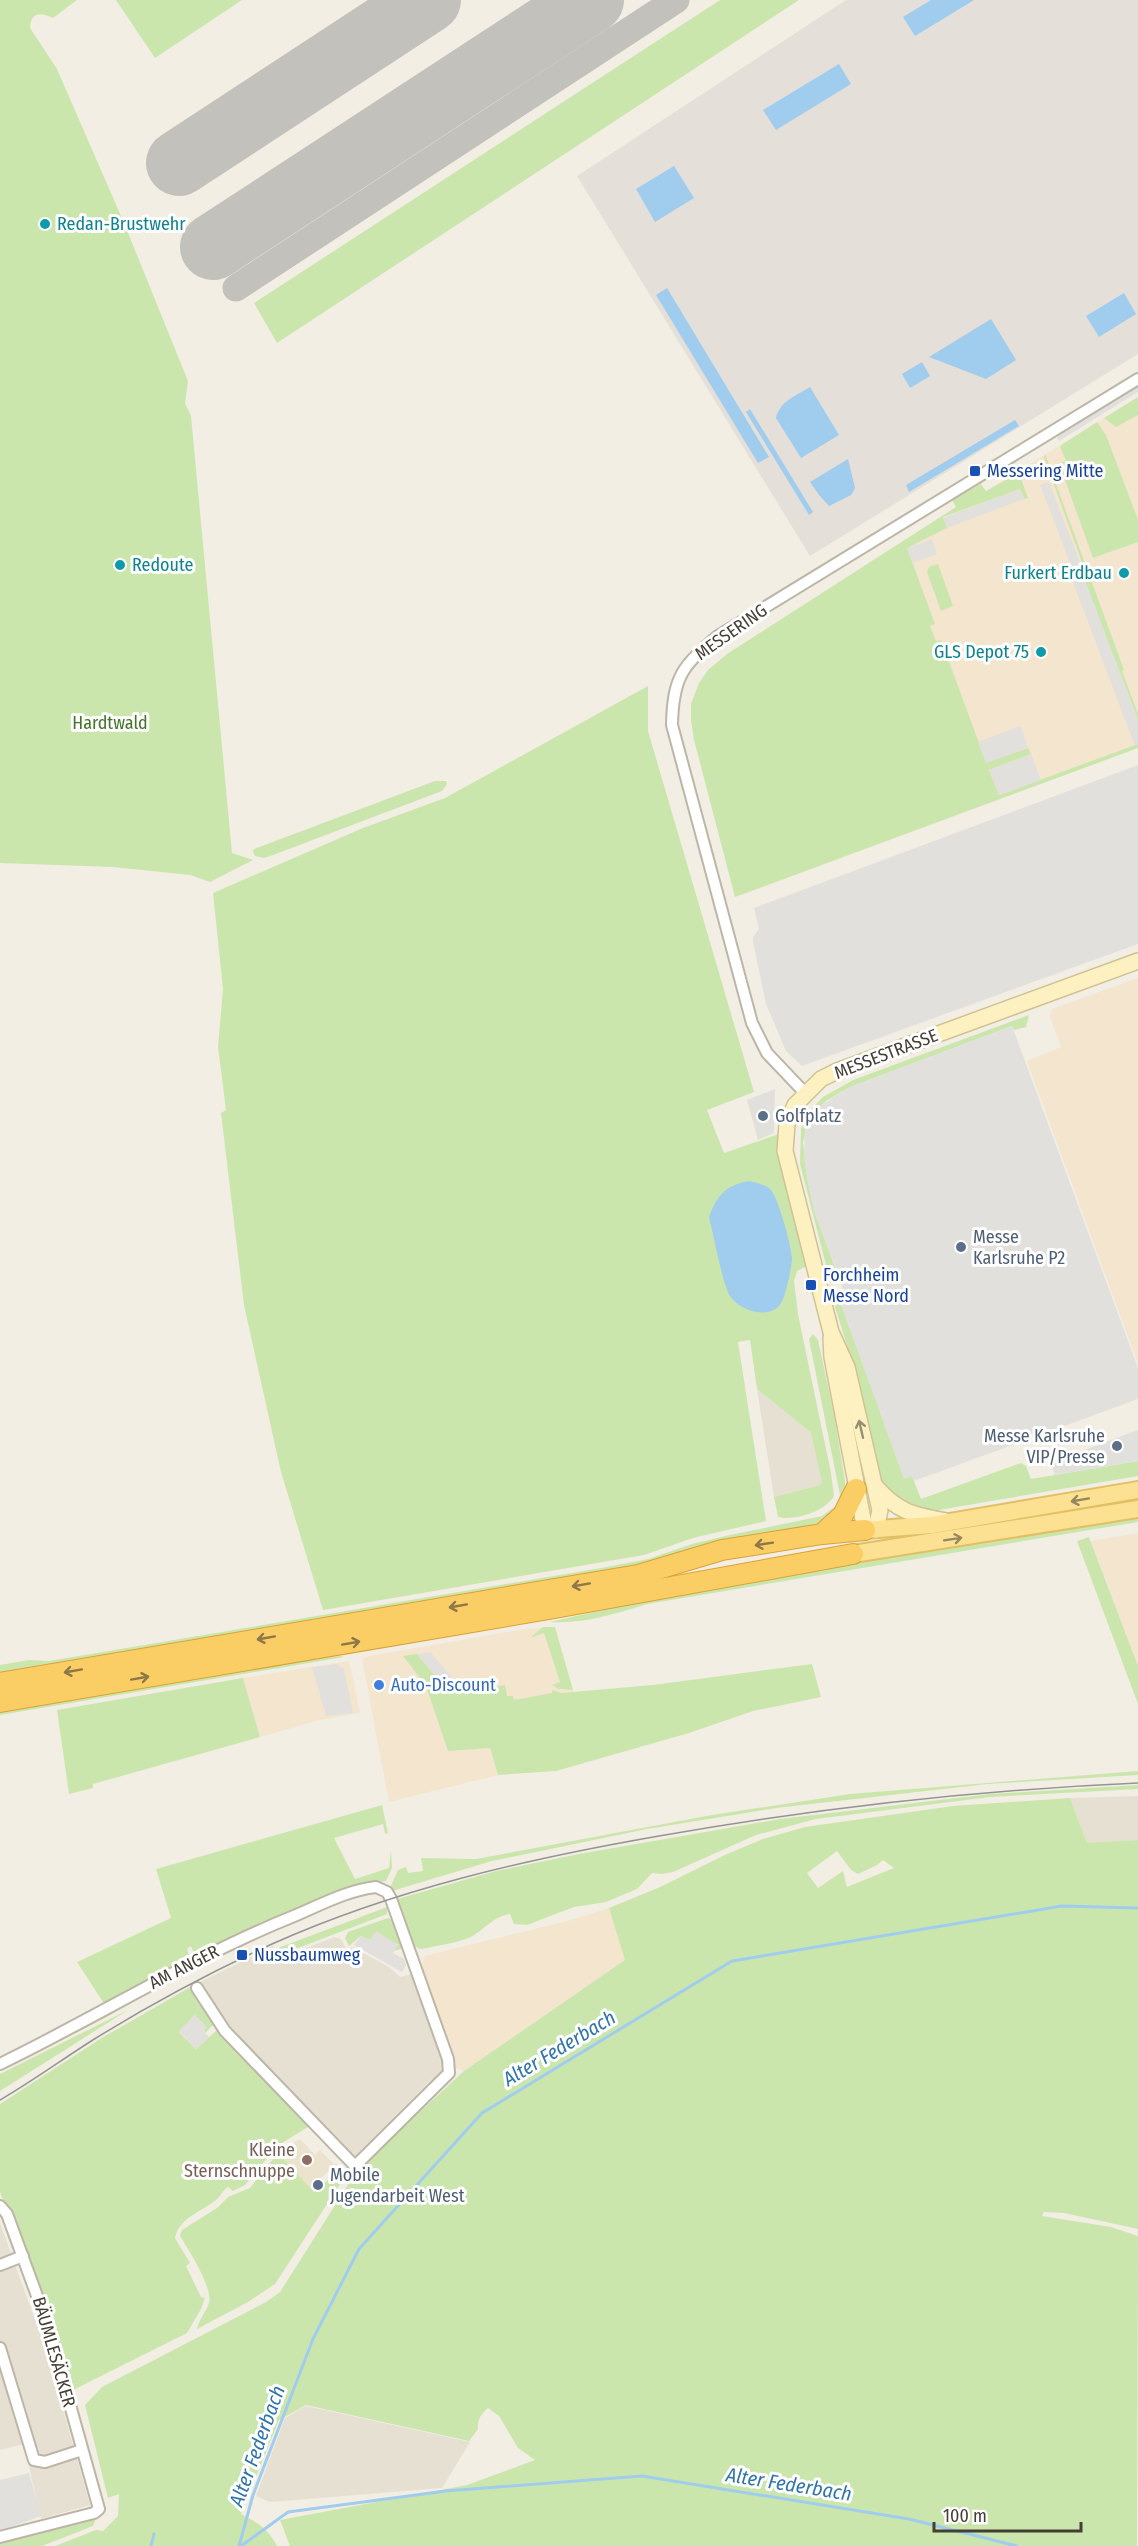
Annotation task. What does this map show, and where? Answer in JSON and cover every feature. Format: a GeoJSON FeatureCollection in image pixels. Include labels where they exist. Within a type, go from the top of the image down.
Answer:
{"type":"FeatureCollection","features":[{"type":"Feature","properties":{"kind":"highway"},"geometry":{"type":"LineString","coordinates":[[822,1534],[843,1515],[865,1487]]}},
{"type":"Feature","properties":{"kind":"highway"},"geometry":{"type":"LineString","coordinates":[[0,1683],[639,1575],[722,1550],[822,1534],[871,1533]]}},
{"type":"Feature","properties":{"kind":"highway"},"geometry":{"type":"LineString","coordinates":[[0,1702],[549,1609],[852,1554]]}},
{"type":"Feature","properties":{"kind":"main road"},"geometry":{"type":"LineString","coordinates":[[852,1554],[871,1533],[952,1522],[1138,1490]]}},
{"type":"Feature","properties":{"kind":"main road"},"geometry":{"type":"LineString","coordinates":[[852,1554],[1138,1509]]}},
{"type":"Feature","properties":{"kind":"main road"},"geometry":{"type":"LineString","coordinates":[[871,1533],[878,1544],[896,1548]]}},
{"type":"Feature","properties":{"kind":"street","name":"MESSERING"},"geometry":{"type":"LineString","coordinates":[[805,1093],[767,1053],[752,1023],[672,725],[672,698],[678,680],[692,658],[718,636],[1138,379]]}},
{"type":"Feature","properties":{"kind":"street","name":"MESSESTRASSE"},"geometry":{"type":"LineString","coordinates":[[871,1533],[865,1487],[832,1357],[831,1332],[784,1151],[787,1124],[795,1105],[821,1079],[837,1071],[1138,961]]}},
{"type":"Feature","properties":{"kind":"street"},"geometry":{"type":"LineString","coordinates":[[865,1487],[905,1512],[952,1522]]}},
{"type":"Feature","properties":{"kind":"street","name":"AM ANGER"},"geometry":{"type":"LineString","coordinates":[[0,2064],[203,1957],[262,1929],[339,1898],[370,1887],[380,1887],[388,1894],[396,1913],[448,2060],[449,2073],[355,2166],[225,2031],[197,1988]]}},
{"type":"Feature","properties":{"kind":"street","name":"BÄUMLESÄCKER"},"geometry":{"type":"LineString","coordinates":[[0,2206],[7,2214],[48,2326],[99,2509],[93,2513],[0,2537]]}},
{"type":"Feature","properties":{"kind":"street"},"geometry":{"type":"LineString","coordinates":[[0,2265],[23,2256]]}},
{"type":"Feature","properties":{"kind":"street"},"geometry":{"type":"LineString","coordinates":[[0,2348],[34,2460],[45,2462],[82,2450]]}},
{"type":"Feature","properties":{"kind":"shaded area"},"geometry":{"type":"Polygon","coordinates":[[[846,0],[1138,0],[1138,354],[810,556],[577,176],[846,0]]]}},
{"type":"Feature","properties":{"kind":"shaded area"},"geometry":{"type":"Polygon","coordinates":[[[1138,384],[1138,392],[1059,441],[1056,435],[1138,384]]]}},
{"type":"Feature","properties":{"kind":"shaded area"},"geometry":{"type":"Polygon","coordinates":[[[1138,397],[1138,748],[742,895],[693,708],[893,554],[892,549],[1138,397]]]}},
{"type":"Feature","properties":{"kind":"shaded area"},"geometry":{"type":"Polygon","coordinates":[[[1049,482],[1081,565],[1072,568],[1040,485],[1049,482]]]}},
{"type":"Feature","properties":{"kind":"shaded area"},"geometry":{"type":"Polygon","coordinates":[[[1020,489],[1024,499],[947,528],[943,518],[1020,489]]]}},
{"type":"Feature","properties":{"kind":"shaded area"},"geometry":{"type":"Polygon","coordinates":[[[932,539],[937,554],[913,563],[907,548],[932,539]]]}},
{"type":"Feature","properties":{"kind":"shaded area"},"geometry":{"type":"Polygon","coordinates":[[[1081,570],[1138,720],[1138,744],[1135,746],[1070,574],[1081,570]]]}},
{"type":"Feature","properties":{"kind":"shaded area"},"geometry":{"type":"Polygon","coordinates":[[[1021,726],[1028,748],[986,763],[978,742],[1021,726]]]}},
{"type":"Feature","properties":{"kind":"shaded area"},"geometry":{"type":"Polygon","coordinates":[[[1031,754],[1041,780],[999,795],[989,770],[1031,754]]]}},
{"type":"Feature","properties":{"kind":"shaded area"},"geometry":{"type":"Polygon","coordinates":[[[1138,765],[1138,944],[802,1066],[786,1051],[766,1004],[753,942],[753,937],[759,929],[754,908],[1138,765]]]}},
{"type":"Feature","properties":{"kind":"shaded area"},"geometry":{"type":"Polygon","coordinates":[[[1138,978],[1138,1364],[1027,1061],[1061,1047],[1050,1016],[1052,1009],[1138,978]]]}},
{"type":"Feature","properties":{"kind":"shaded area","name":"Messe Karlsruhe P2"},"geometry":{"type":"Polygon","coordinates":[[[1012,1026],[1138,1368],[1138,1399],[914,1481],[912,1476],[904,1479],[841,1304],[848,1302],[815,1213],[804,1158],[805,1129],[817,1108],[850,1087],[1012,1026]]]}},
{"type":"Feature","properties":{"kind":"shaded area","name":"Golfplatz"},"geometry":{"type":"Polygon","coordinates":[[[775,1089],[774,1133],[758,1140],[747,1100],[775,1089]]]}},
{"type":"Feature","properties":{"kind":"shaded area"},"geometry":{"type":"Polygon","coordinates":[[[757,1389],[811,1433],[823,1482],[820,1485],[774,1497],[757,1389]]]}},
{"type":"Feature","properties":{"kind":"shaded area","name":"Messe Karlsruhe VIP/Presse"},"geometry":{"type":"Polygon","coordinates":[[[1138,1430],[1138,1461],[1055,1475],[1050,1463],[1138,1430]]]}},
{"type":"Feature","properties":{"kind":"shaded area"},"geometry":{"type":"Polygon","coordinates":[[[1138,1533],[1138,1666],[1091,1541],[1138,1533]]]}},
{"type":"Feature","properties":{"kind":"shaded area"},"geometry":{"type":"Polygon","coordinates":[[[555,1627],[573,1692],[561,1693],[440,1724],[444,1733],[490,1748],[498,1775],[389,1802],[362,1659],[524,1629],[555,1627]]]}},
{"type":"Feature","properties":{"kind":"shaded area"},"geometry":{"type":"Polygon","coordinates":[[[430,1652],[464,1691],[450,1694],[417,1654],[430,1652]]]}},
{"type":"Feature","properties":{"kind":"shaded area"},"geometry":{"type":"Polygon","coordinates":[[[349,1661],[360,1713],[316,1721],[260,1737],[243,1678],[349,1661]]]}},
{"type":"Feature","properties":{"kind":"shaded area"},"geometry":{"type":"Polygon","coordinates":[[[337,1664],[344,1669],[353,1713],[326,1716],[312,1667],[337,1664]]]}},
{"type":"Feature","properties":{"kind":"shaded area"},"geometry":{"type":"Polygon","coordinates":[[[1138,1796],[1138,1840],[1087,1844],[1070,1798],[1138,1796]]]}},
{"type":"Feature","properties":{"kind":"shaded area"},"geometry":{"type":"Polygon","coordinates":[[[609,1908],[626,1960],[464,2071],[456,2068],[421,1969],[425,1956],[575,1919],[609,1908]]]}},
{"type":"Feature","properties":{"kind":"shaded area"},"geometry":{"type":"Polygon","coordinates":[[[376,1931],[398,1945],[393,1953],[404,1959],[406,1965],[402,1972],[354,1945],[361,1936],[370,1940],[376,1931]]]}},
{"type":"Feature","properties":{"kind":"shaded area"},"geometry":{"type":"Polygon","coordinates":[[[334,1937],[341,1939],[347,1951],[352,1947],[389,1967],[400,1977],[412,1974],[444,2060],[445,2072],[435,2083],[432,2079],[355,2156],[225,2023],[200,1982],[273,1946],[279,1959],[334,1937]]]}},
{"type":"Feature","properties":{"kind":"shaded area"},"geometry":{"type":"Polygon","coordinates":[[[195,2015],[207,2027],[203,2031],[209,2037],[196,2049],[179,2031],[195,2015]]]}},
{"type":"Feature","properties":{"kind":"shaded area","name":"Kleine Sternschnuppe"},"geometry":{"type":"Polygon","coordinates":[[[300,2139],[315,2155],[320,2150],[335,2165],[310,2188],[278,2153],[300,2139]]]}},
{"type":"Feature","properties":{"kind":"shaded area"},"geometry":{"type":"Polygon","coordinates":[[[0,2223],[47,2353],[90,2505],[41,2519],[24,2444],[0,2450],[0,2223]]]}},
{"type":"Feature","properties":{"kind":"shaded area"},"geometry":{"type":"Polygon","coordinates":[[[306,2406],[470,2442],[442,2488],[270,2502],[256,2496],[285,2418],[306,2406]]]}},
{"type":"Feature","properties":{"kind":"shaded area"},"geometry":{"type":"Polygon","coordinates":[[[29,2473],[41,2516],[0,2531],[0,2480],[29,2473]]]}},
{"type":"Feature","properties":{"kind":"green space","name":"Hardtwald"},"geometry":{"type":"Polygon","coordinates":[[[0,0],[77,0],[53,18],[40,14],[34,16],[30,28],[57,69],[124,223],[188,381],[185,403],[191,416],[232,853],[253,860],[210,882],[190,875],[113,867],[0,863],[0,0]]]}},
{"type":"Feature","properties":{"kind":"green space"},"geometry":{"type":"Polygon","coordinates":[[[116,0],[242,0],[155,58],[116,0]]]}},
{"type":"Feature","properties":{"kind":"green space"},"geometry":{"type":"Polygon","coordinates":[[[720,0],[799,0],[277,343],[254,303],[720,0]]]}},
{"type":"Feature","properties":{"kind":"green space"},"geometry":{"type":"Polygon","coordinates":[[[1138,397],[1138,415],[1116,427],[1104,418],[1138,397]]]}},
{"type":"Feature","properties":{"kind":"green space"},"geometry":{"type":"Polygon","coordinates":[[[1097,422],[1106,435],[1138,520],[1138,542],[1093,558],[1059,463],[1066,461],[1060,446],[1097,422]]]}},
{"type":"Feature","properties":{"kind":"green space"},"geometry":{"type":"Polygon","coordinates":[[[1045,454],[1124,670],[1122,671],[1138,714],[1138,720],[1081,570],[1084,568],[1044,457],[1045,454]]]}},
{"type":"Feature","properties":{"kind":"green space"},"geometry":{"type":"Polygon","coordinates":[[[1019,473],[1028,498],[1024,499],[1020,489],[943,517],[947,528],[907,548],[935,624],[930,626],[936,641],[941,640],[986,762],[1028,748],[1031,754],[989,770],[999,795],[1138,744],[1138,748],[735,897],[694,740],[691,704],[699,683],[708,670],[727,654],[956,507],[952,500],[981,484],[986,491],[1019,473]]]}},
{"type":"Feature","properties":{"kind":"green space"},"geometry":{"type":"Polygon","coordinates":[[[938,564],[953,606],[941,611],[927,572],[929,567],[938,564]]]}},
{"type":"Feature","properties":{"kind":"green space"},"geometry":{"type":"Polygon","coordinates":[[[648,686],[648,731],[754,1092],[707,1110],[724,1153],[779,1134],[780,1160],[807,1266],[797,1271],[794,1281],[798,1314],[834,1496],[824,1507],[809,1514],[792,1518],[778,1517],[774,1497],[820,1485],[822,1482],[811,1433],[757,1389],[750,1340],[738,1342],[766,1521],[693,1538],[644,1555],[323,1610],[281,1472],[244,1305],[221,1113],[226,1110],[218,1047],[223,989],[213,893],[363,828],[445,798],[648,686]]]}},
{"type":"Feature","properties":{"kind":"green space"},"geometry":{"type":"Polygon","coordinates":[[[435,781],[446,781],[447,784],[442,791],[273,855],[264,858],[255,856],[253,852],[254,849],[435,781]]]}},
{"type":"Feature","properties":{"kind":"green space"},"geometry":{"type":"Polygon","coordinates":[[[1029,1015],[1026,1027],[1014,1030],[1012,1026],[850,1087],[826,1101],[811,1116],[803,1142],[808,1183],[815,1213],[840,1281],[831,1283],[826,1281],[821,1272],[826,1265],[800,1164],[801,1129],[811,1109],[823,1097],[853,1080],[1029,1015]]]}},
{"type":"Feature","properties":{"kind":"green space"},"geometry":{"type":"Polygon","coordinates":[[[845,1295],[848,1302],[841,1304],[904,1478],[912,1476],[921,1499],[1021,1463],[1026,1466],[1031,1479],[1138,1461],[1138,1476],[933,1511],[911,1509],[884,1487],[878,1475],[853,1365],[835,1307],[839,1297],[845,1295]]]}},
{"type":"Feature","properties":{"kind":"green space"},"geometry":{"type":"Polygon","coordinates":[[[813,1334],[818,1340],[845,1481],[845,1493],[828,1521],[620,1569],[0,1674],[0,1665],[29,1660],[49,1661],[648,1559],[692,1544],[822,1516],[836,1506],[840,1495],[809,1339],[813,1334]]]}},
{"type":"Feature","properties":{"kind":"green space"},"geometry":{"type":"Polygon","coordinates":[[[1138,1516],[1138,1522],[647,1604],[587,1620],[550,1622],[629,1604],[815,1570],[1138,1516]]]}},
{"type":"Feature","properties":{"kind":"green space"},"geometry":{"type":"Polygon","coordinates":[[[1089,1537],[1138,1666],[1138,1704],[1077,1541],[1089,1537]]]}},
{"type":"Feature","properties":{"kind":"green space"},"geometry":{"type":"Polygon","coordinates":[[[543,1627],[555,1627],[573,1690],[559,1689],[552,1685],[560,1682],[544,1633],[530,1638],[543,1627]]]}},
{"type":"Feature","properties":{"kind":"green space"},"geometry":{"type":"Polygon","coordinates":[[[417,1654],[450,1694],[505,1685],[507,1696],[513,1696],[514,1700],[552,1693],[552,1690],[561,1693],[653,1685],[812,1664],[821,1697],[753,1711],[689,1733],[556,1771],[498,1775],[490,1748],[448,1751],[426,1686],[403,1656],[417,1654]]]}},
{"type":"Feature","properties":{"kind":"green space"},"geometry":{"type":"Polygon","coordinates":[[[344,1657],[0,1715],[0,1708],[285,1660],[314,1660],[344,1657]]]}},
{"type":"Feature","properties":{"kind":"green space"},"geometry":{"type":"Polygon","coordinates":[[[243,1678],[260,1737],[93,1784],[93,1788],[69,1794],[57,1710],[243,1678]]]}},
{"type":"Feature","properties":{"kind":"green space"},"geometry":{"type":"Polygon","coordinates":[[[1138,1771],[1138,1775],[988,1784],[776,1808],[647,1829],[492,1861],[392,1891],[390,1888],[398,1870],[406,1867],[408,1873],[423,1871],[421,1858],[476,1859],[712,1815],[850,1794],[1138,1771]]]}},
{"type":"Feature","properties":{"kind":"green space"},"geometry":{"type":"Polygon","coordinates":[[[1138,1785],[1138,1789],[990,1797],[816,1819],[756,1835],[673,1872],[652,1873],[637,1889],[606,1902],[574,1907],[527,1925],[514,1924],[510,1914],[504,1915],[469,1938],[428,1948],[420,1949],[414,1946],[397,1899],[496,1871],[780,1819],[990,1794],[1138,1785]]]}},
{"type":"Feature","properties":{"kind":"green space"},"geometry":{"type":"Polygon","coordinates":[[[1070,1798],[1087,1843],[1138,1840],[1138,2229],[1064,2213],[1044,2212],[1042,2216],[1111,2227],[1138,2236],[1137,2546],[290,2546],[280,2520],[467,2485],[535,2460],[518,2448],[499,2416],[488,2408],[480,2417],[478,2429],[469,2441],[306,2405],[279,2420],[241,2514],[262,2527],[277,2546],[55,2546],[96,2530],[103,2531],[118,2516],[119,2494],[108,2498],[85,2405],[102,2387],[266,2302],[280,2292],[358,2169],[464,2071],[625,1960],[609,1908],[763,1839],[805,1827],[953,1806],[1070,1798]],[[837,1851],[807,1873],[818,1888],[843,1871],[847,1887],[894,1868],[883,1860],[858,1874],[851,1870],[837,1851]]]}},
{"type":"Feature","properties":{"kind":"green space"},"geometry":{"type":"Polygon","coordinates":[[[382,1805],[388,1833],[385,1834],[383,1824],[334,1838],[355,1879],[389,1868],[391,1850],[392,1868],[386,1881],[370,1883],[195,1956],[191,1946],[187,1949],[189,1956],[186,1959],[105,2005],[77,1962],[171,1918],[156,1869],[382,1805]]]}},
{"type":"Feature","properties":{"kind":"green space"},"geometry":{"type":"Polygon","coordinates":[[[387,1907],[387,1914],[285,1953],[279,1952],[278,1948],[387,1907]]]}},
{"type":"Feature","properties":{"kind":"green space"},"geometry":{"type":"Polygon","coordinates":[[[388,1918],[392,1920],[403,1948],[394,1951],[398,1944],[370,1940],[361,1936],[349,1946],[345,1938],[348,1932],[388,1918]]]}},
{"type":"Feature","properties":{"kind":"green space"},"geometry":{"type":"Polygon","coordinates":[[[177,1977],[103,2019],[0,2071],[0,2068],[177,1977]]]}},
{"type":"Feature","properties":{"kind":"green space"},"geometry":{"type":"Polygon","coordinates":[[[192,1986],[214,2024],[205,2033],[195,2015],[179,2032],[196,2049],[218,2029],[308,2124],[308,2127],[277,2146],[245,2185],[233,2191],[228,2187],[216,2200],[186,2220],[177,2231],[175,2238],[190,2263],[186,2266],[201,2297],[205,2298],[187,2333],[75,2389],[71,2388],[59,2343],[36,2277],[11,2212],[7,2210],[0,2192],[0,2104],[100,2039],[192,1986]]]}},
{"type":"Feature","properties":{"kind":"green space"},"geometry":{"type":"Polygon","coordinates":[[[128,2010],[0,2091],[0,2074],[128,2010]]]}},
{"type":"Feature","properties":{"kind":"green space"},"geometry":{"type":"Polygon","coordinates":[[[278,2153],[314,2192],[336,2173],[332,2168],[336,2164],[346,2175],[275,2284],[248,2302],[197,2329],[209,2303],[209,2296],[199,2269],[180,2236],[182,2230],[217,2208],[228,2197],[250,2188],[278,2153]]]}},
{"type":"Feature","properties":{"kind":"green space"},"geometry":{"type":"Polygon","coordinates":[[[97,2515],[93,2526],[42,2546],[0,2546],[0,2542],[97,2515]]]}},
{"type":"Feature","properties":{"kind":"water"},"geometry":{"type":"Polygon","coordinates":[[[931,0],[974,0],[915,36],[903,17],[931,0]]]}},
{"type":"Feature","properties":{"kind":"water"},"geometry":{"type":"Polygon","coordinates":[[[839,64],[851,84],[776,130],[763,110],[839,64]]]}},
{"type":"Feature","properties":{"kind":"water"},"geometry":{"type":"Polygon","coordinates":[[[674,166],[694,198],[655,222],[636,189],[674,166]]]}},
{"type":"Feature","properties":{"kind":"water"},"geometry":{"type":"Polygon","coordinates":[[[667,288],[769,457],[758,463],[656,295],[667,288]]]}},
{"type":"Feature","properties":{"kind":"water"},"geometry":{"type":"Polygon","coordinates":[[[1124,293],[1136,314],[1099,337],[1086,316],[1124,293]]]}},
{"type":"Feature","properties":{"kind":"water"},"geometry":{"type":"Polygon","coordinates":[[[991,319],[1016,360],[986,379],[929,357],[991,319]]]}},
{"type":"Feature","properties":{"kind":"water"},"geometry":{"type":"Polygon","coordinates":[[[922,362],[930,376],[910,388],[902,374],[922,362]]]}},
{"type":"Feature","properties":{"kind":"water"},"geometry":{"type":"Polygon","coordinates":[[[810,387],[839,435],[801,458],[776,418],[785,403],[810,387]]]}},
{"type":"Feature","properties":{"kind":"water"},"geometry":{"type":"Polygon","coordinates":[[[750,409],[813,512],[809,515],[746,412],[750,409]]]}},
{"type":"Feature","properties":{"kind":"water"},"geometry":{"type":"Polygon","coordinates":[[[1015,420],[1019,426],[909,492],[906,485],[1015,420]]]}},
{"type":"Feature","properties":{"kind":"water"},"geometry":{"type":"Polygon","coordinates":[[[848,459],[855,488],[851,495],[829,506],[810,482],[848,459]]]}},
{"type":"Feature","properties":{"kind":"water"},"geometry":{"type":"Polygon","coordinates":[[[749,1181],[766,1186],[777,1201],[792,1259],[783,1299],[779,1306],[765,1312],[749,1310],[735,1302],[730,1296],[721,1271],[709,1217],[723,1192],[734,1185],[749,1181]]]}},
{"type":"Feature","properties":{"kind":"waterway","name":"Alter Federbach"},"geometry":{"type":"LineString","coordinates":[[239,2546],[253,2495],[313,2339],[359,2249],[482,2113],[732,1961],[1062,1906],[1138,1908]]}},
{"type":"Feature","properties":{"kind":"waterway","name":"Alter Federbach"},"geometry":{"type":"LineString","coordinates":[[241,2546],[288,2512],[446,2491],[642,2476],[909,2519],[1017,2546]]}},
{"type":"Feature","properties":{"kind":"waterway"},"geometry":{"type":"LineString","coordinates":[[151,2546],[154,2534]]}},
{"type":"Feature","properties":{"kind":"taxiway"},"geometry":{"type":"LineString","coordinates":[[236,288],[676,0]]}},
{"type":"Feature","properties":{"kind":"runway"},"geometry":{"type":"LineString","coordinates":[[179,163],[428,0]]}},
{"type":"Feature","properties":{"kind":"runway"},"geometry":{"type":"LineString","coordinates":[[213,247],[591,0]]}},
{"type":"Feature","properties":{"kind":"tram line"},"geometry":{"type":"LineString","coordinates":[[0,2100],[139,2012],[249,1955],[366,1907],[462,1878],[610,1845],[778,1817],[958,1795],[1138,1783]]}},
{"type":"Feature","properties":{"kind":"place","name":"Redan-Brustwehr"},"geometry":{"type":"Point","coordinates":[45,224]}},
{"type":"Feature","properties":{"kind":"place","name":"Messering Mitte"},"geometry":{"type":"Point","coordinates":[975,471]}},
{"type":"Feature","properties":{"kind":"place","name":"Redoute"},"geometry":{"type":"Point","coordinates":[120,565]}},
{"type":"Feature","properties":{"kind":"place","name":"Furkert Erdbau"},"geometry":{"type":"Point","coordinates":[1124,573]}},
{"type":"Feature","properties":{"kind":"place","name":"GLS Depot 75"},"geometry":{"type":"Point","coordinates":[1041,652]}},
{"type":"Feature","properties":{"kind":"place","name":"Golfplatz"},"geometry":{"type":"Point","coordinates":[763,1116]}},
{"type":"Feature","properties":{"kind":"place","name":"Messe Karlsruhe P2"},"geometry":{"type":"Point","coordinates":[961,1247]}},
{"type":"Feature","properties":{"kind":"place","name":"Forchheim Messe Nord"},"geometry":{"type":"Point","coordinates":[811,1285]}},
{"type":"Feature","properties":{"kind":"place","name":"Messe Karlsruhe VIP/Presse"},"geometry":{"type":"Point","coordinates":[1117,1446]}},
{"type":"Feature","properties":{"kind":"place","name":"Auto-Discount"},"geometry":{"type":"Point","coordinates":[379,1685]}},
{"type":"Feature","properties":{"kind":"place","name":"Nussbaumweg"},"geometry":{"type":"Point","coordinates":[242,1955]}},
{"type":"Feature","properties":{"kind":"place","name":"Kleine Sternschnuppe"},"geometry":{"type":"Point","coordinates":[307,2160]}},
{"type":"Feature","properties":{"kind":"place","name":"Mobile Jugendarbeit West"},"geometry":{"type":"Point","coordinates":[318,2185]}}]}
